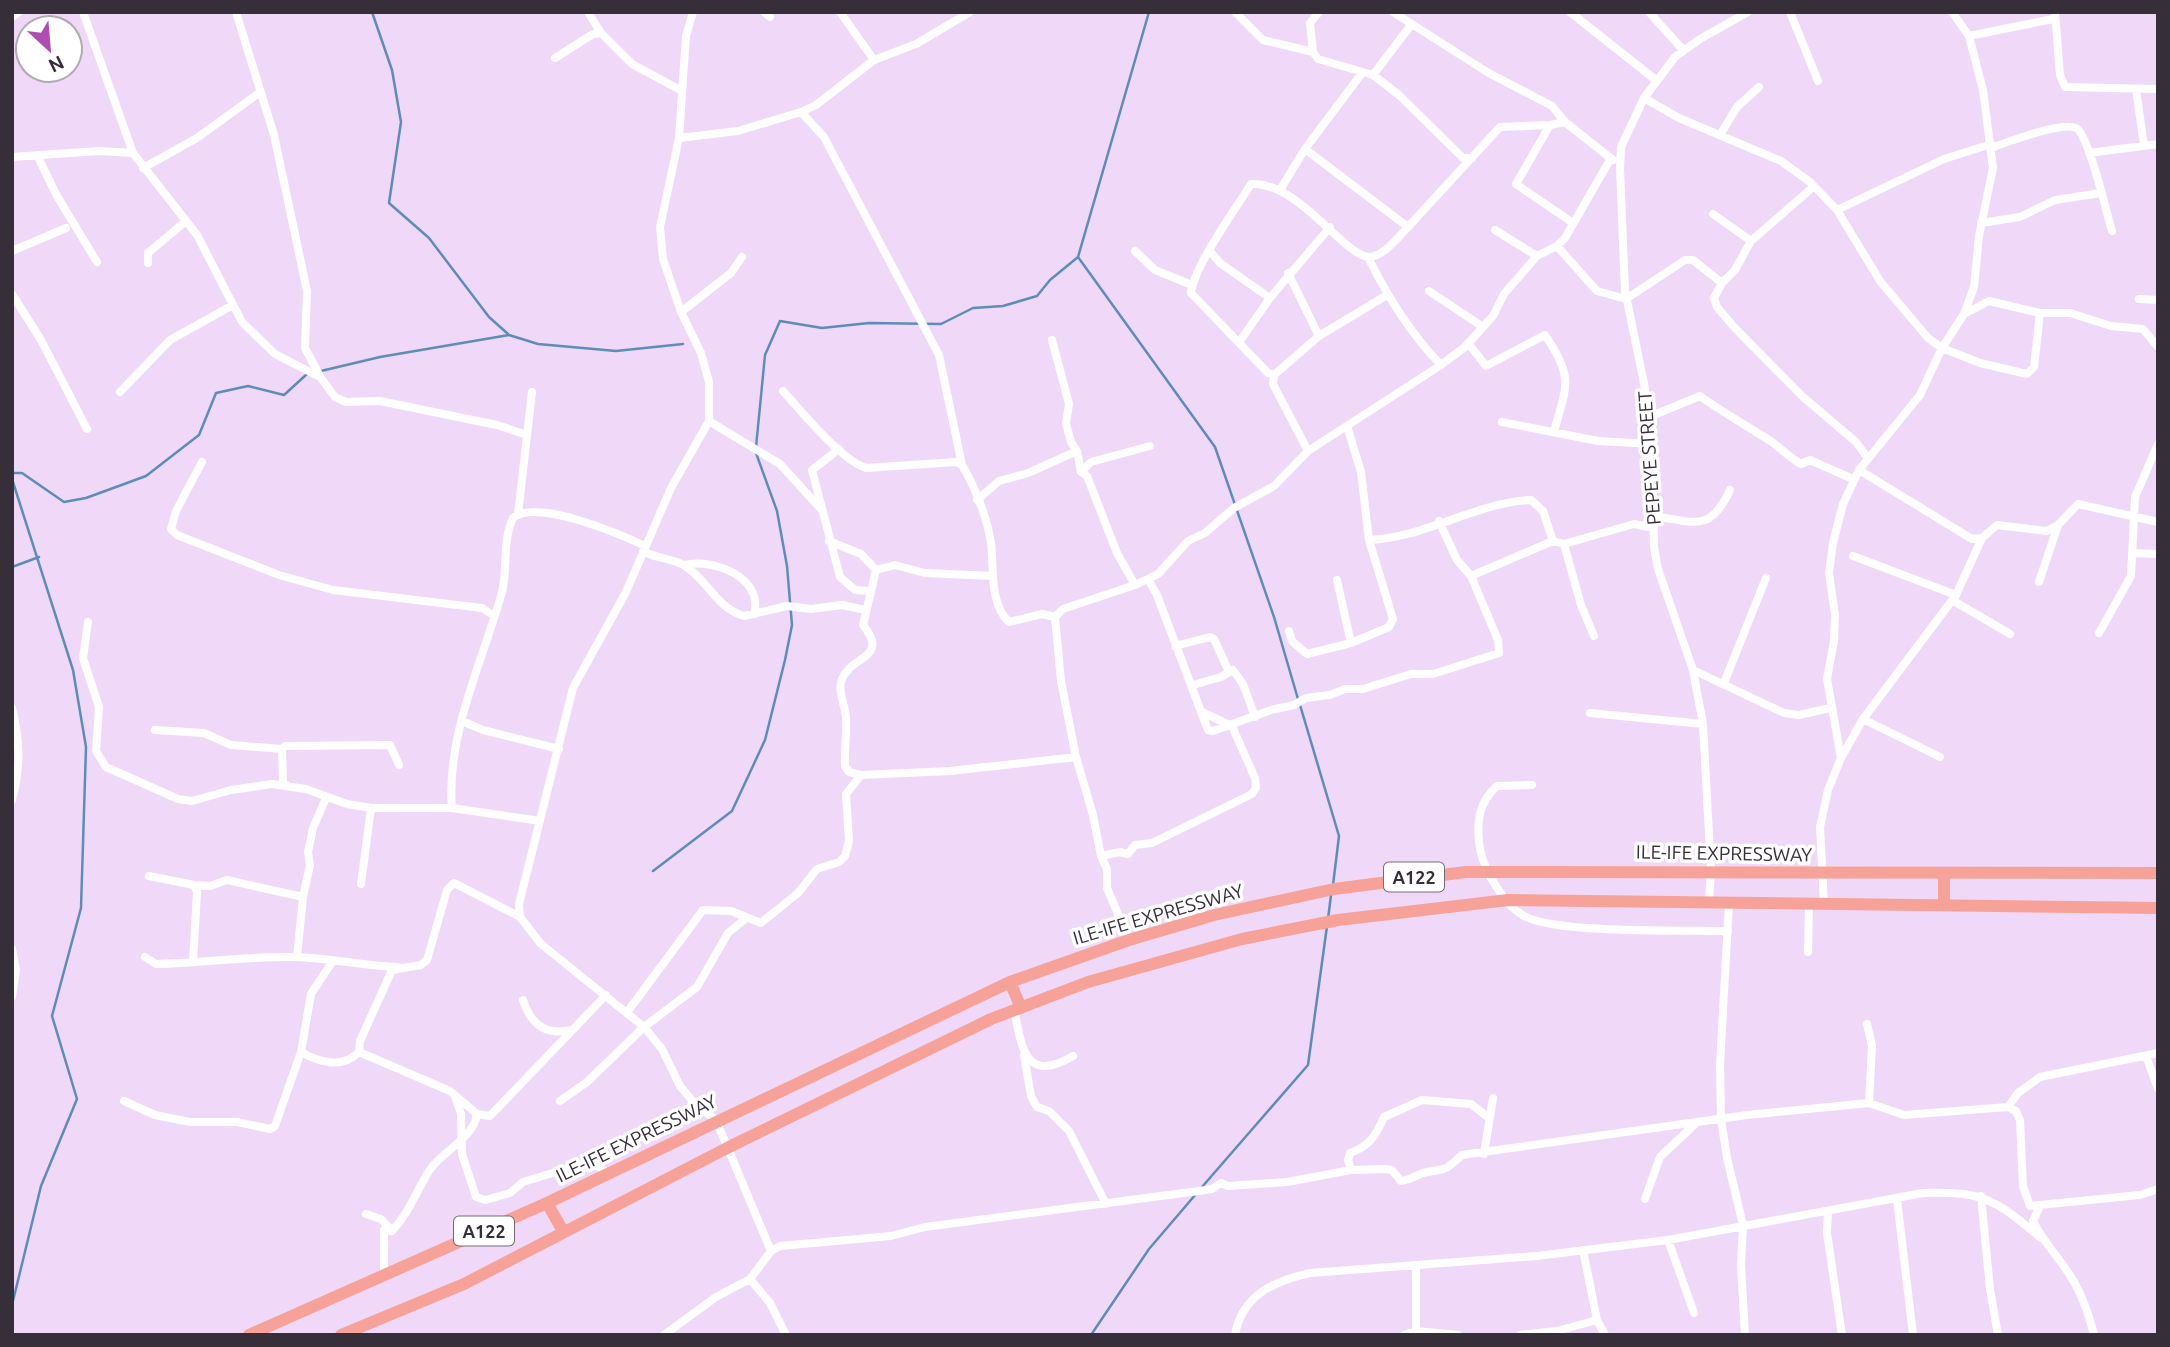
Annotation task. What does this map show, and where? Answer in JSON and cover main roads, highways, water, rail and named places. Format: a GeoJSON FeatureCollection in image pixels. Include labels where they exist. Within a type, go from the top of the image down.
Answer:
{"type":"FeatureCollection","features":[{"type":"Feature","properties":{"kind":"highway","name":"ILE-IFE EXPRESSWAY"},"geometry":{"type":"LineString","coordinates":[[249,1335],[547,1203],[1010,982],[1129,940],[1214,915],[1289,898],[1405,878],[1487,871],[2158,873]]}},
{"type":"Feature","properties":{"kind":"highway"},"geometry":{"type":"LineString","coordinates":[[1944,873],[1944,905]]}},
{"type":"Feature","properties":{"kind":"highway","name":"A122"},"geometry":{"type":"LineString","coordinates":[[341,1335],[464,1284],[563,1231],[931,1046],[1101,978],[1242,939],[1338,920],[1507,900],[2158,908]]}},
{"type":"Feature","properties":{"kind":"highway"},"geometry":{"type":"LineString","coordinates":[[1010,982],[1018,1009]]}},
{"type":"Feature","properties":{"kind":"highway"},"geometry":{"type":"LineString","coordinates":[[547,1203],[563,1231]]}},
{"type":"Feature","properties":{"kind":"waterway"},"geometry":{"type":"LineString","coordinates":[[372,12],[392,70],[401,122],[389,203],[429,238],[489,317],[508,334]]}},
{"type":"Feature","properties":{"kind":"waterway"},"geometry":{"type":"LineString","coordinates":[[756,447],[765,355],[780,321],[822,328],[869,323],[941,324],[973,308],[1003,306],[1037,296],[1050,280],[1078,257],[1149,12]]}},
{"type":"Feature","properties":{"kind":"waterway"},"geometry":{"type":"LineString","coordinates":[[1078,257],[1215,447],[1274,617],[1298,699]]}},
{"type":"Feature","properties":{"kind":"waterway"},"geometry":{"type":"LineString","coordinates":[[321,371],[380,357],[509,335],[538,344],[616,351],[683,344]]}},
{"type":"Feature","properties":{"kind":"waterway"},"geometry":{"type":"LineString","coordinates":[[12,473],[22,473],[64,502],[86,498],[146,476],[199,435],[216,393],[248,386],[284,395],[307,374]]}},
{"type":"Feature","properties":{"kind":"waterway"},"geometry":{"type":"LineString","coordinates":[[653,871],[732,811],[765,740],[785,660],[792,625],[787,566],[777,511],[756,453]]}},
{"type":"Feature","properties":{"kind":"waterway"},"geometry":{"type":"LineString","coordinates":[[12,479],[73,670],[86,747],[81,908],[52,1016],[77,1099],[41,1186],[12,1305]]}},
{"type":"Feature","properties":{"kind":"waterway"},"geometry":{"type":"LineString","coordinates":[[12,567],[39,557]]}},
{"type":"Feature","properties":{"kind":"waterway"},"geometry":{"type":"LineString","coordinates":[[1300,705],[1339,836],[1333,885]]}},
{"type":"Feature","properties":{"kind":"waterway"},"geometry":{"type":"LineString","coordinates":[[1328,919],[1331,895]]}},
{"type":"Feature","properties":{"kind":"waterway"},"geometry":{"type":"LineString","coordinates":[[1202,1187],[1308,1065],[1327,926]]}},
{"type":"Feature","properties":{"kind":"waterway"},"geometry":{"type":"LineString","coordinates":[[1091,1335],[1149,1249],[1196,1194]]}}]}
